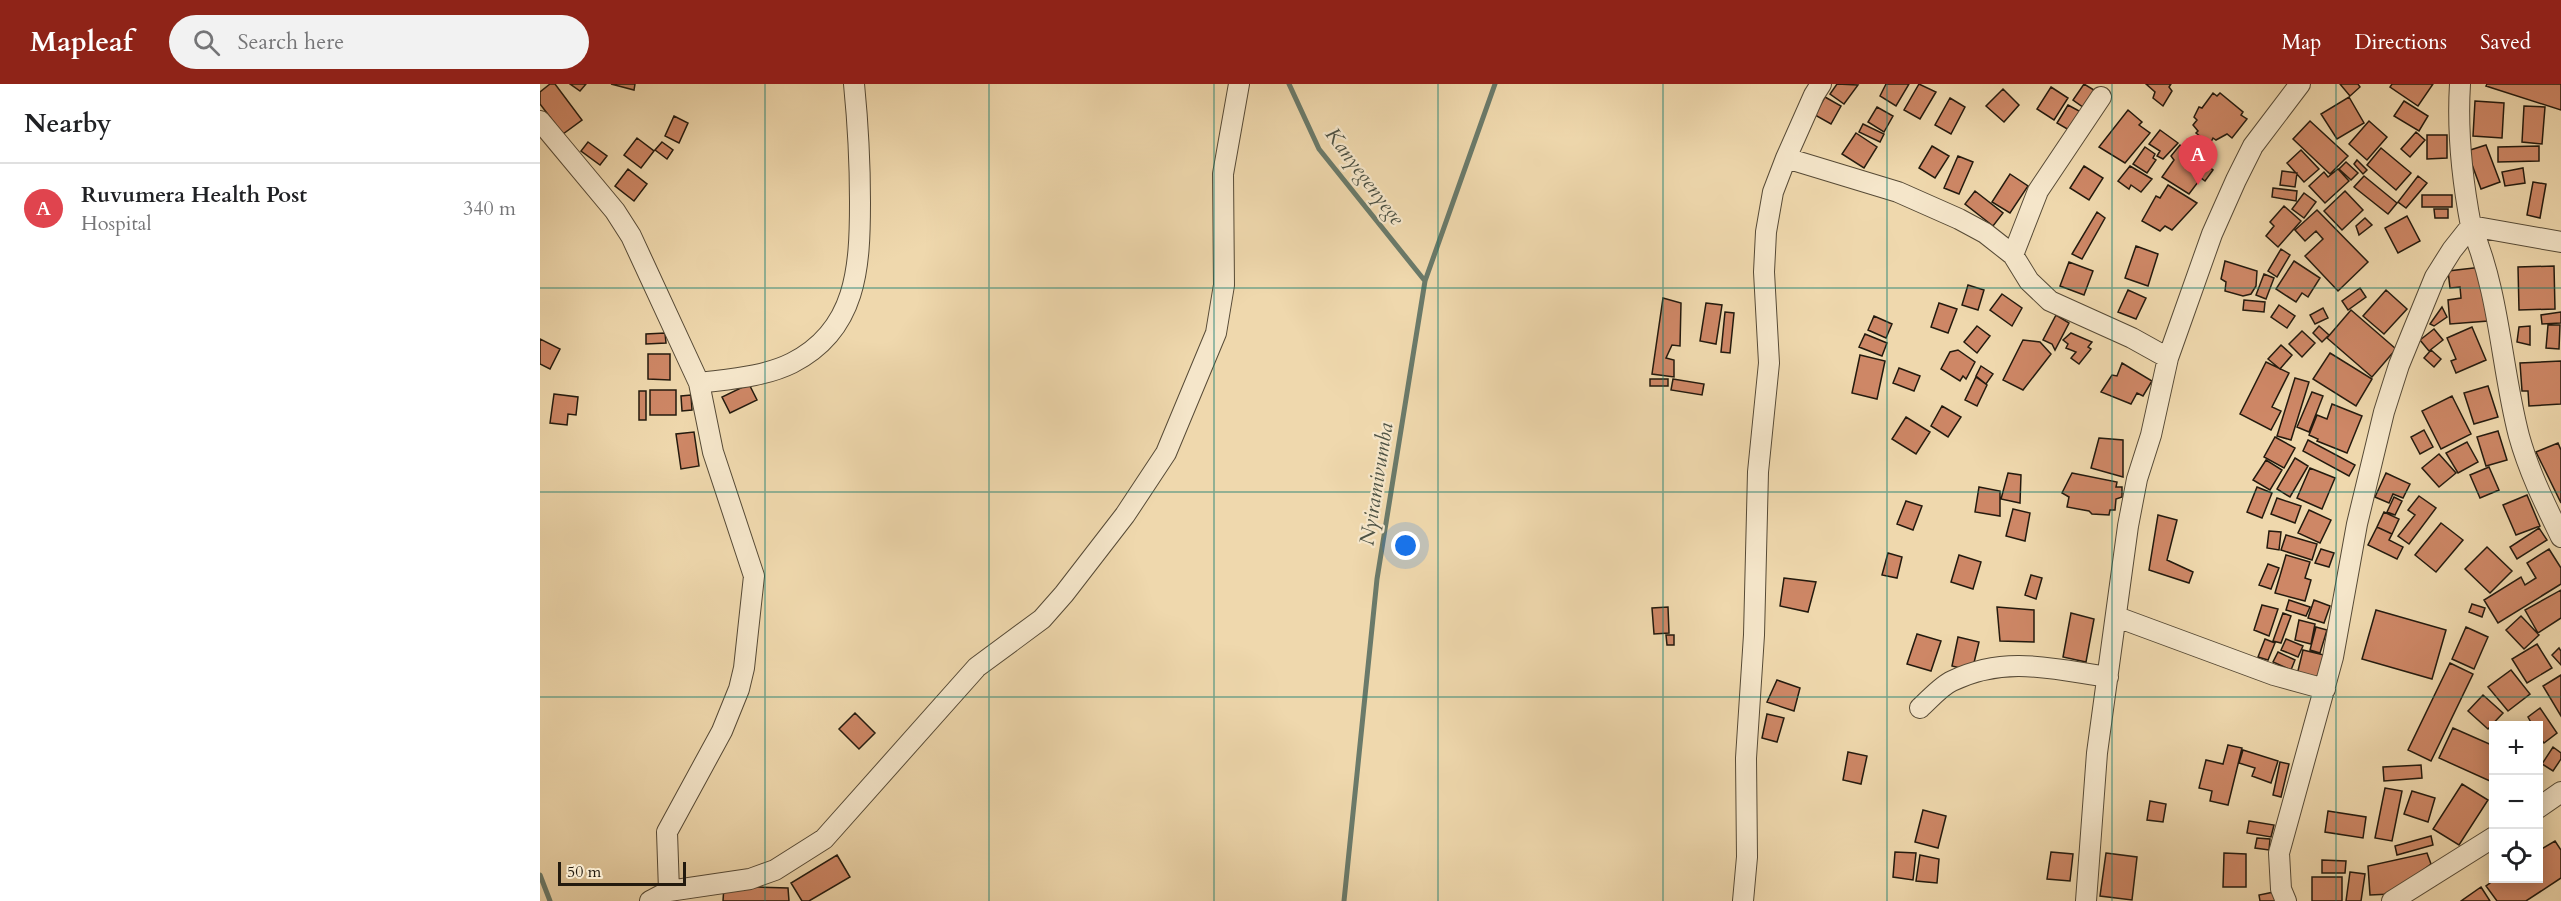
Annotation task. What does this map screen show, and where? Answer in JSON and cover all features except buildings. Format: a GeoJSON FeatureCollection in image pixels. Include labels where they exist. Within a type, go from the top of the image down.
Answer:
{"type":"FeatureCollection","features":[{"type":"Feature","properties":{"kind":"street"},"geometry":{"type":"LineString","coordinates":[[699,383],[751,375],[791,363],[821,344],[840,320],[856,280],[860,244],[860,151],[854,84]]}},
{"type":"Feature","properties":{"kind":"street"},"geometry":{"type":"LineString","coordinates":[[650,901],[669,891],[750,879],[767,873],[801,855],[824,839],[977,667],[1042,619],[1125,516],[1166,453],[1216,333],[1224,285],[1223,174],[1239,84]]}},
{"type":"Feature","properties":{"kind":"street"},"geometry":{"type":"LineString","coordinates":[[2086,901],[2097,753],[2128,526],[2168,358],[2212,234],[2236,180],[2253,146],[2300,84]]}},
{"type":"Feature","properties":{"kind":"street"},"geometry":{"type":"LineString","coordinates":[[2460,84],[2458,116],[2461,176],[2471,226],[2481,250],[2489,283],[2519,435],[2536,487],[2561,537]]}},
{"type":"Feature","properties":{"kind":"street"},"geometry":{"type":"LineString","coordinates":[[1743,901],[1748,856],[1746,758],[1754,635],[1758,472],[1769,363],[1764,272],[1766,232],[1773,192],[1817,88]]}},
{"type":"Feature","properties":{"kind":"street"},"geometry":{"type":"LineString","coordinates":[[2013,255],[2038,191],[2101,97]]}},
{"type":"Feature","properties":{"kind":"street"},"geometry":{"type":"LineString","coordinates":[[540,121],[615,211],[631,236],[699,383],[713,452],[754,576],[744,668],[739,688],[722,731],[667,832],[669,891]]}},
{"type":"Feature","properties":{"kind":"street"},"geometry":{"type":"LineString","coordinates":[[1786,158],[1898,192],[1985,233],[2013,255],[2028,281],[2050,302],[2132,338],[2168,358]]}},
{"type":"Feature","properties":{"kind":"street"},"geometry":{"type":"LineString","coordinates":[[2471,226],[2561,242]]}},
{"type":"Feature","properties":{"kind":"street"},"geometry":{"type":"LineString","coordinates":[[2286,901],[2281,889],[2279,853],[2325,689],[2368,473],[2399,365],[2435,277],[2451,250],[2471,226]]}},
{"type":"Feature","properties":{"kind":"street"},"geometry":{"type":"LineString","coordinates":[[2117,617],[2274,675],[2325,689]]}},
{"type":"Feature","properties":{"kind":"street"},"geometry":{"type":"LineString","coordinates":[[1920,708],[1950,681],[1989,668],[2022,664],[2108,677]]}},
{"type":"Feature","properties":{"kind":"street"},"geometry":{"type":"LineString","coordinates":[[2543,805],[2561,792]]}},
{"type":"Feature","properties":{"kind":"street"},"geometry":{"type":"LineString","coordinates":[[2392,901],[2489,840]]}},
{"type":"Feature","properties":{"kind":"waterway","name":"Kanyegenyege"},"geometry":{"type":"LineString","coordinates":[[1289,84],[1319,149],[1425,281]]}},
{"type":"Feature","properties":{"kind":"waterway","name":"Nyiramivumba"},"geometry":{"type":"LineString","coordinates":[[1344,901],[1377,579],[1425,281],[1495,84]]}},
{"type":"Feature","properties":{"kind":"waterway"},"geometry":{"type":"LineString","coordinates":[[540,875],[550,901]]}},
{"type":"Feature","properties":{"kind":"place","name":"Ruvumera Health Post"},"geometry":{"type":"Point","coordinates":[2198,185]}}]}
